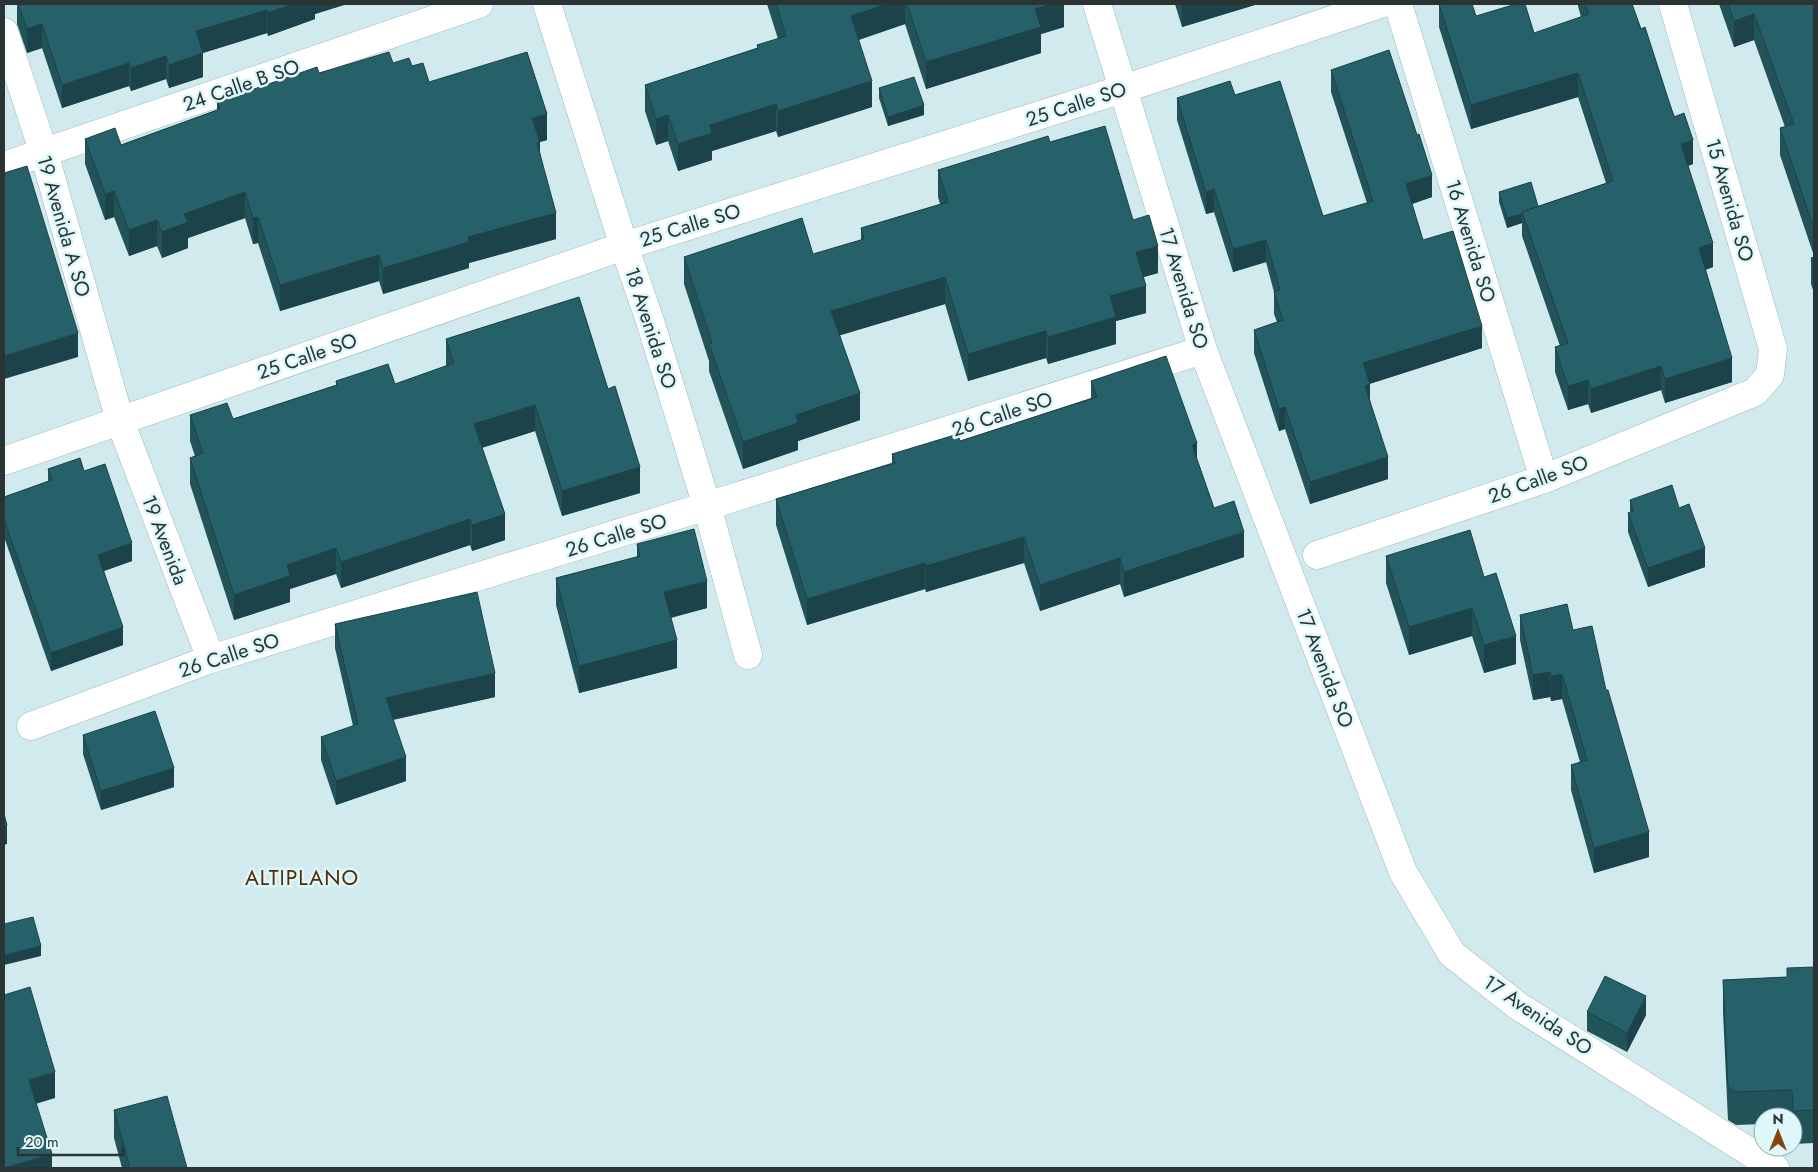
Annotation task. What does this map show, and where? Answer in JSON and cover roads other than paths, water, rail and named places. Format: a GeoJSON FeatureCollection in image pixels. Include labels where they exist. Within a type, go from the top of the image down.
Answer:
{"type":"FeatureCollection","features":[{"type":"Feature","properties":{"kind":"street","name":"24 Calle B SO"},"geometry":{"type":"LineString","coordinates":[[4,166],[479,4]]}},
{"type":"Feature","properties":{"kind":"street","name":"18 Avenida SO"},"geometry":{"type":"LineString","coordinates":[[547,4],[624,246],[650,321],[707,506],[748,655]]}},
{"type":"Feature","properties":{"kind":"street","name":"17 Avenida SO"},"geometry":{"type":"LineString","coordinates":[[1097,4],[1203,350],[1403,872],[1452,954],[1518,1006],[1775,1168]]}},
{"type":"Feature","properties":{"kind":"street","name":"25 Calle SO"},"geometry":{"type":"LineString","coordinates":[[4,461],[624,246],[1123,89],[1380,4]]}},
{"type":"Feature","properties":{"kind":"street","name":"16 Avenida SO"},"geometry":{"type":"LineString","coordinates":[[1398,4],[1544,479]]}},
{"type":"Feature","properties":{"kind":"street","name":"15 Avenida SO"},"geometry":{"type":"LineString","coordinates":[[1673,4],[1773,348],[1770,374],[1755,392]]}},
{"type":"Feature","properties":{"kind":"street","name":"19 Avenida A SO"},"geometry":{"type":"LineString","coordinates":[[4,32],[44,153],[120,421]]}},
{"type":"Feature","properties":{"kind":"street","name":"26 Calle SO"},"geometry":{"type":"LineString","coordinates":[[31,726],[211,659],[1203,350]]}},
{"type":"Feature","properties":{"kind":"street","name":"26 Calle SO"},"geometry":{"type":"LineString","coordinates":[[1317,554],[1544,479],[1755,392]]}},
{"type":"Feature","properties":{"kind":"street","name":"19 Avenida"},"geometry":{"type":"LineString","coordinates":[[120,421],[211,659]]}},
{"type":"Feature","properties":{"kind":"district","name":"ALTIPLANO"},"geometry":{"type":"Point","coordinates":[302,878]}}]}
